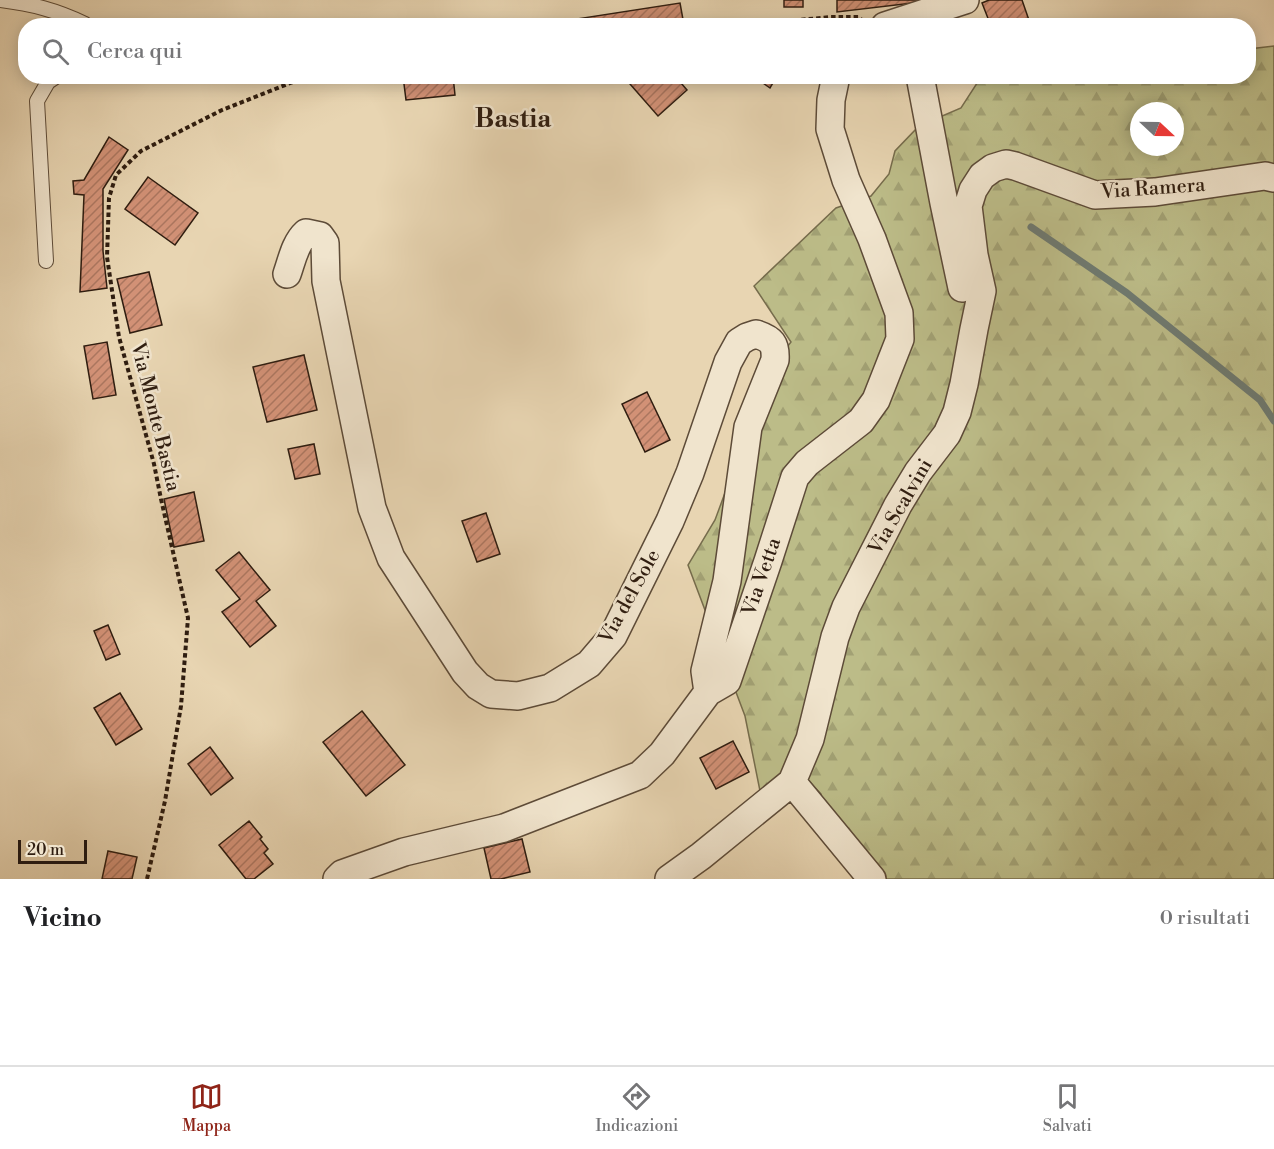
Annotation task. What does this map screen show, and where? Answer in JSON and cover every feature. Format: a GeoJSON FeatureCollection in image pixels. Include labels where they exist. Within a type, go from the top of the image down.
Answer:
{"type":"FeatureCollection","features":[{"type":"Feature","properties":{"kind":"street"},"geometry":{"type":"LineString","coordinates":[[895,18],[965,0]]}},
{"type":"Feature","properties":{"kind":"street","name":"Via Scalvini"},"geometry":{"type":"LineString","coordinates":[[669,879],[792,782],[810,739],[835,637],[846,607],[898,505],[918,472],[947,434],[957,412],[974,329],[968,313],[944,203],[922,84]]}},
{"type":"Feature","properties":{"kind":"street","name":"Via Vetta"},"geometry":{"type":"LineString","coordinates":[[337,879],[342,874],[404,852],[504,828],[640,775],[662,754],[708,692],[727,681],[795,477],[807,463],[861,420],[876,400],[900,339],[899,313],[872,239],[846,180],[830,129],[834,88]]}},
{"type":"Feature","properties":{"kind":"street","name":"Via Ramera"},"geometry":{"type":"LineString","coordinates":[[974,329],[982,291],[974,255],[968,206],[973,190],[982,176],[993,168],[1006,164],[1015,166],[1095,195],[1155,192],[1265,176],[1274,178]]}},
{"type":"Feature","properties":{"kind":"street","name":"Via del Sole"},"geometry":{"type":"LineString","coordinates":[[287,274],[301,237],[306,233],[320,236],[325,243],[326,281],[372,508],[391,558],[465,672],[478,686],[491,694],[518,696],[550,688],[589,664],[613,636],[670,521],[690,473],[728,362],[740,342],[747,337],[756,334],[772,342],[775,349],[775,360],[748,427],[727,581],[705,671],[708,692]]}},
{"type":"Feature","properties":{"kind":"street"},"geometry":{"type":"LineString","coordinates":[[792,782],[872,879]]}},
{"type":"Feature","properties":{"kind":"lane"},"geometry":{"type":"LineString","coordinates":[[0,0],[24,3],[72,18]]}},
{"type":"Feature","properties":{"kind":"lane"},"geometry":{"type":"LineString","coordinates":[[46,261],[37,102],[47,84]]}},
{"type":"Feature","properties":{"kind":"path"},"geometry":{"type":"LineString","coordinates":[[820,18],[862,18]]}},
{"type":"Feature","properties":{"kind":"path","name":"Via Monte Bastia"},"geometry":{"type":"LineString","coordinates":[[147,879],[165,801],[181,706],[188,618],[154,464],[119,337],[106,257],[109,198],[116,175],[141,151],[222,110],[288,84]]}},
{"type":"Feature","properties":{"kind":"green space"},"geometry":{"type":"Polygon","coordinates":[[[1274,46],[1274,879],[872,879],[821,814],[821,794],[804,776],[763,806],[745,716],[688,565],[715,520],[771,368],[791,342],[754,286],[836,208],[871,196],[889,174],[895,151],[919,126],[961,108],[976,84],[1256,84],[1256,48],[1274,46]]]}},
{"type":"Feature","properties":{"kind":"building"},"geometry":{"type":"Polygon","coordinates":[[[784,0],[803,0],[803,7],[784,7],[784,0]]]}},
{"type":"Feature","properties":{"kind":"building"},"geometry":{"type":"Polygon","coordinates":[[[837,0],[938,0],[837,12],[837,0]]]}},
{"type":"Feature","properties":{"kind":"building"},"geometry":{"type":"Polygon","coordinates":[[[989,0],[1022,0],[1028,18],[988,18],[982,3],[989,0]]]}},
{"type":"Feature","properties":{"kind":"building"},"geometry":{"type":"Polygon","coordinates":[[[680,3],[683,18],[583,18],[680,3]]]}},
{"type":"Feature","properties":{"kind":"building"},"geometry":{"type":"Polygon","coordinates":[[[404,84],[454,84],[455,95],[406,100],[404,84]]]}},
{"type":"Feature","properties":{"kind":"building"},"geometry":{"type":"Polygon","coordinates":[[[630,84],[682,84],[687,90],[658,116],[630,84]]]}},
{"type":"Feature","properties":{"kind":"building"},"geometry":{"type":"Polygon","coordinates":[[[109,137],[128,150],[103,189],[103,251],[107,288],[80,292],[84,195],[74,194],[73,181],[84,180],[109,137]]]}},
{"type":"Feature","properties":{"kind":"building"},"geometry":{"type":"Polygon","coordinates":[[[148,177],[198,213],[175,245],[125,209],[148,177]]]}},
{"type":"Feature","properties":{"kind":"building"},"geometry":{"type":"Polygon","coordinates":[[[149,272],[162,325],[130,333],[117,279],[149,272]]]}},
{"type":"Feature","properties":{"kind":"building"},"geometry":{"type":"Polygon","coordinates":[[[107,342],[116,395],[93,399],[84,346],[107,342]]]}},
{"type":"Feature","properties":{"kind":"building"},"geometry":{"type":"Polygon","coordinates":[[[304,355],[317,410],[267,422],[253,367],[304,355]]]}},
{"type":"Feature","properties":{"kind":"building"},"geometry":{"type":"Polygon","coordinates":[[[647,392],[670,440],[645,452],[622,404],[647,392]]]}},
{"type":"Feature","properties":{"kind":"building"},"geometry":{"type":"Polygon","coordinates":[[[314,444],[320,474],[295,479],[288,449],[314,444]]]}},
{"type":"Feature","properties":{"kind":"building"},"geometry":{"type":"Polygon","coordinates":[[[194,492],[204,541],[174,547],[164,499],[194,492]]]}},
{"type":"Feature","properties":{"kind":"building"},"geometry":{"type":"Polygon","coordinates":[[[486,513],[500,554],[477,562],[462,521],[486,513]]]}},
{"type":"Feature","properties":{"kind":"building"},"geometry":{"type":"Polygon","coordinates":[[[239,552],[270,590],[256,601],[276,626],[250,647],[222,612],[240,599],[216,570],[239,552]]]}},
{"type":"Feature","properties":{"kind":"building"},"geometry":{"type":"Polygon","coordinates":[[[108,625],[120,654],[106,660],[94,631],[108,625]]]}},
{"type":"Feature","properties":{"kind":"building"},"geometry":{"type":"Polygon","coordinates":[[[120,693],[142,729],[116,745],[94,708],[120,693]]]}},
{"type":"Feature","properties":{"kind":"building"},"geometry":{"type":"Polygon","coordinates":[[[362,711],[405,765],[366,796],[323,742],[362,711]]]}},
{"type":"Feature","properties":{"kind":"building"},"geometry":{"type":"Polygon","coordinates":[[[733,741],[749,772],[716,789],[700,758],[733,741]]]}},
{"type":"Feature","properties":{"kind":"building"},"geometry":{"type":"Polygon","coordinates":[[[210,747],[233,778],[211,795],[188,764],[210,747]]]}},
{"type":"Feature","properties":{"kind":"building"},"geometry":{"type":"Polygon","coordinates":[[[249,821],[262,837],[260,839],[268,849],[264,853],[273,864],[254,879],[246,879],[219,845],[249,821]]]}},
{"type":"Feature","properties":{"kind":"building"},"geometry":{"type":"Polygon","coordinates":[[[522,839],[530,872],[491,879],[484,848],[522,839]]]}},
{"type":"Feature","properties":{"kind":"building"},"geometry":{"type":"Polygon","coordinates":[[[108,851],[137,857],[132,879],[102,879],[108,851]]]}},
{"type":"Feature","properties":{"kind":"waterway"},"geometry":{"type":"LineString","coordinates":[[1031,227],[1127,293],[1260,400],[1274,421]]}},
{"type":"Feature","properties":{"kind":"district","name":"Bastia"},"geometry":{"type":"Point","coordinates":[513,119]}}]}
